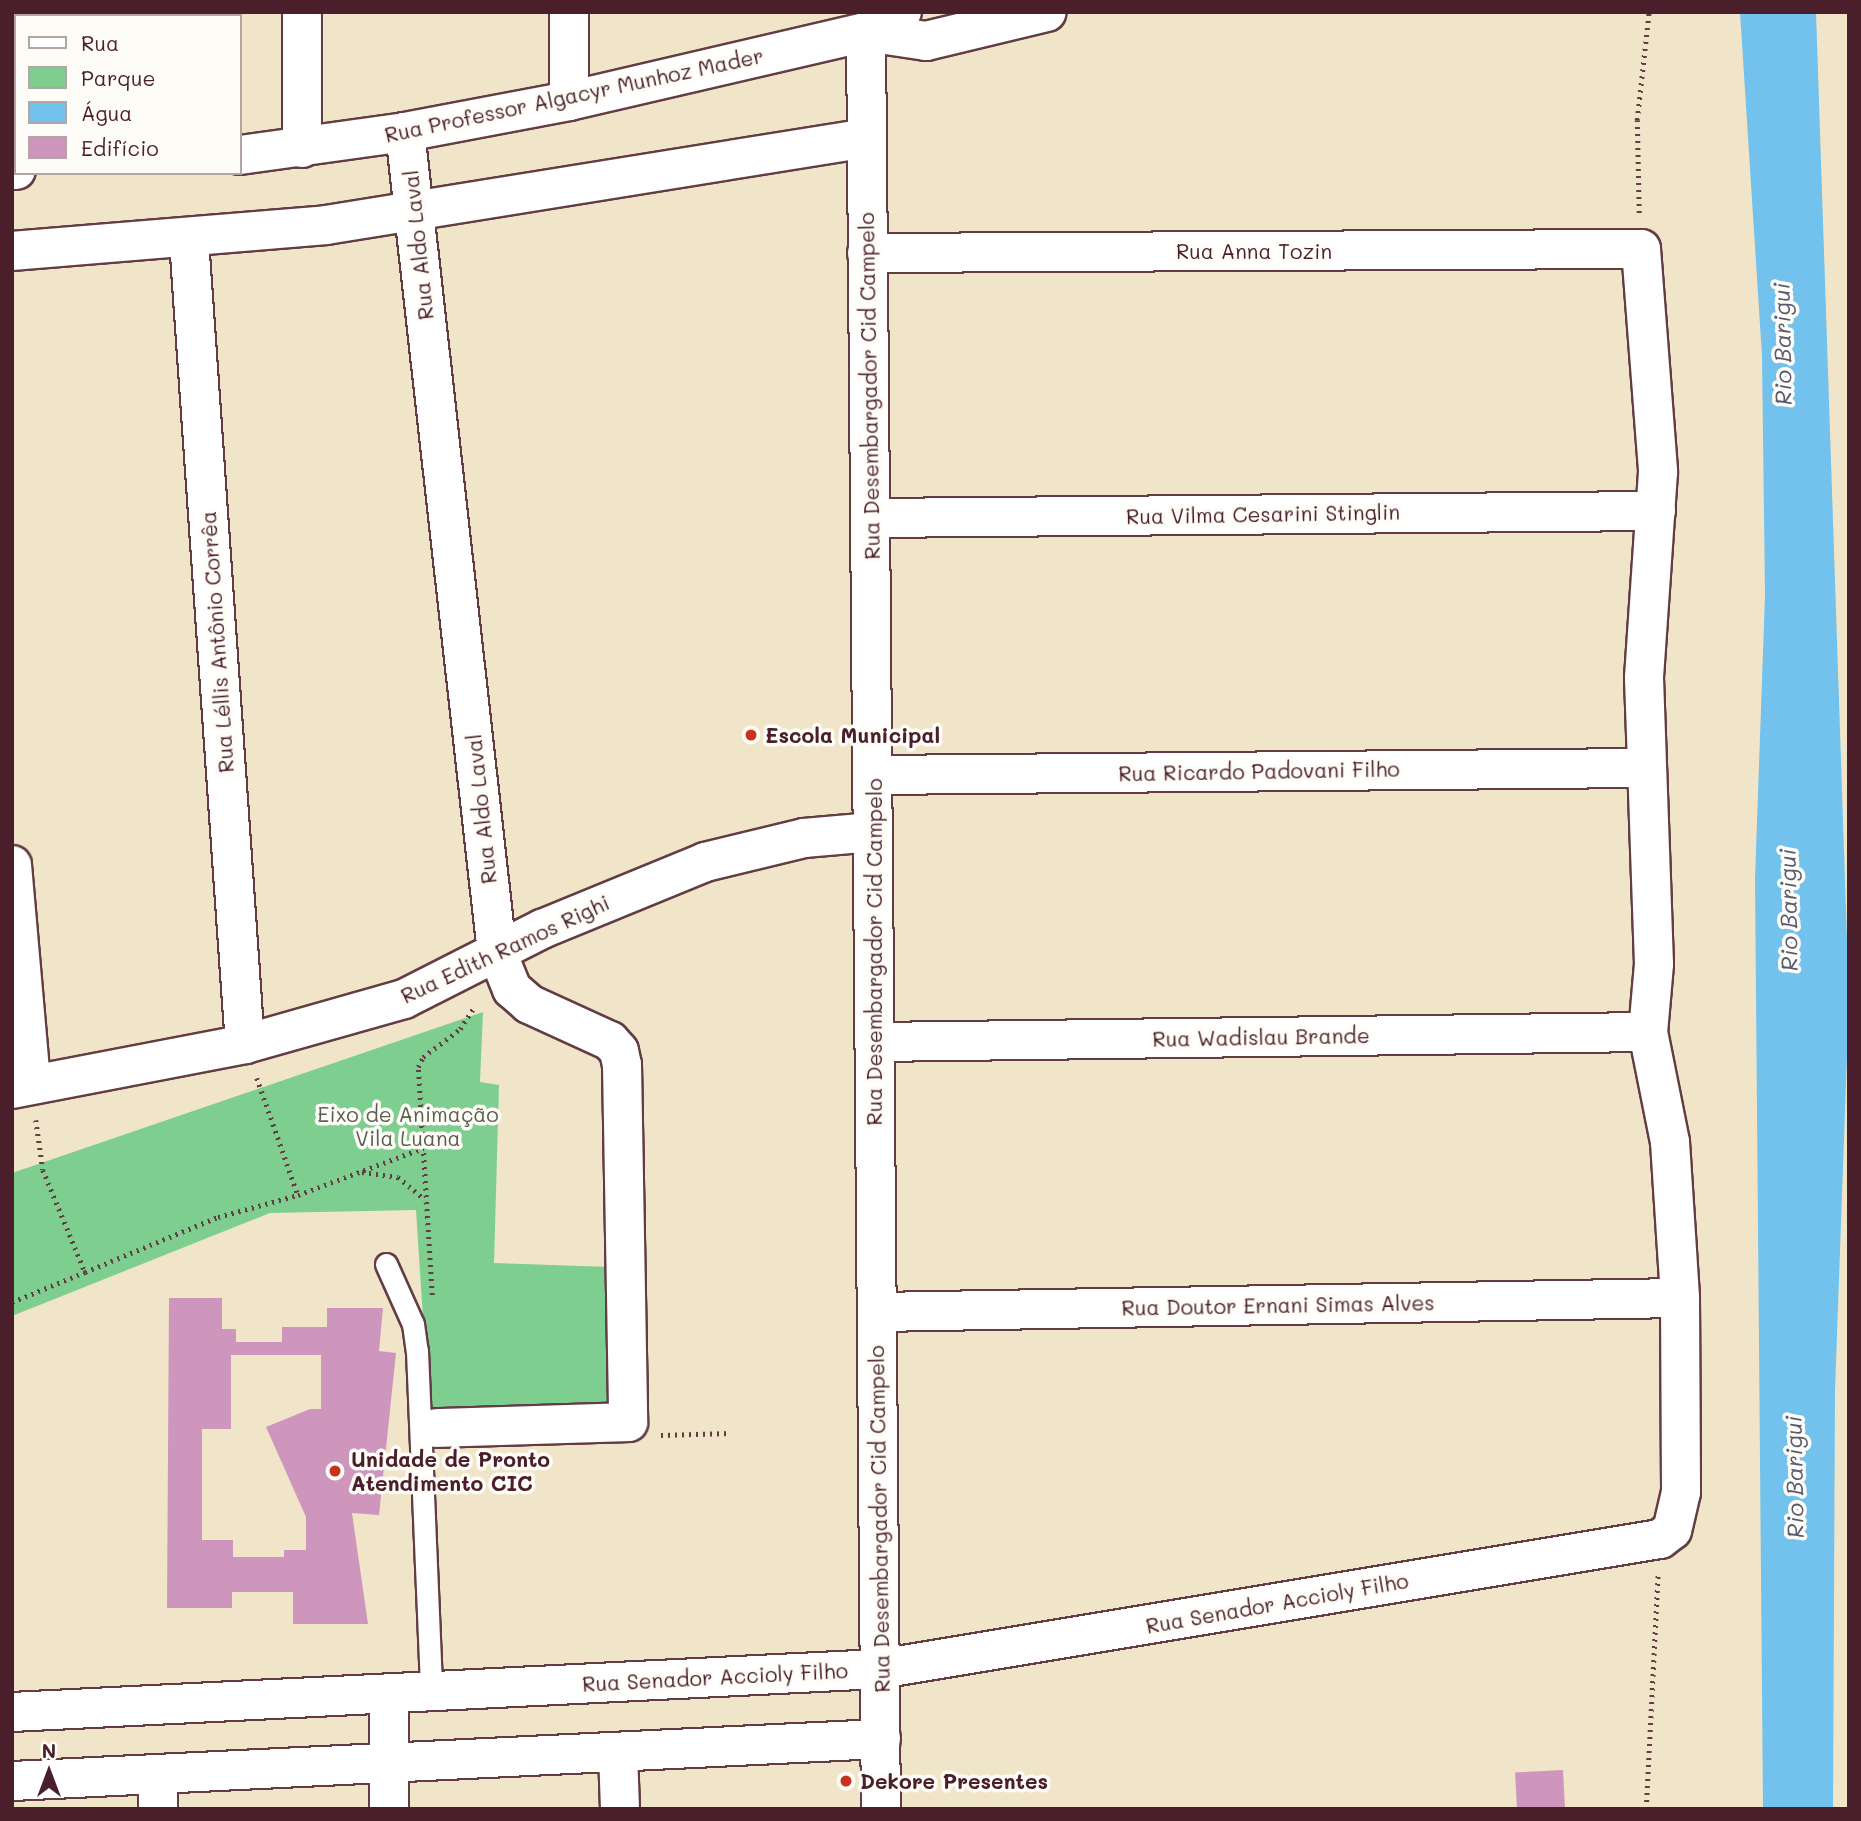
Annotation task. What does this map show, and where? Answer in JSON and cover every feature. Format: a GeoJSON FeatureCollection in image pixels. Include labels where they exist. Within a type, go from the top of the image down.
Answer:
{"type":"FeatureCollection","features":[{"type":"Feature","properties":{"kind":"street"},"geometry":{"type":"LineString","coordinates":[[302,12],[302,148]]}},
{"type":"Feature","properties":{"kind":"street"},"geometry":{"type":"LineString","coordinates":[[569,12],[569,101]]}},
{"type":"Feature","properties":{"kind":"street","name":"Rua Professor Algacyr Munhoz Mader"},"geometry":{"type":"LineString","coordinates":[[242,155],[405,132],[569,101],[902,12]]}},
{"type":"Feature","properties":{"kind":"street","name":"Rua Professor Algacyr Munhoz Mader"},"geometry":{"type":"LineString","coordinates":[[866,22],[926,41],[1047,12]]}},
{"type":"Feature","properties":{"kind":"street","name":"Rua Desembargador Cid Campelo"},"geometry":{"type":"LineString","coordinates":[[866,22],[881,1809]]}},
{"type":"Feature","properties":{"kind":"street","name":"Rua Aldo Laval"},"geometry":{"type":"LineString","coordinates":[[405,132],[497,952],[512,989],[529,1004],[596,1032],[619,1051],[628,1422]]}},
{"type":"Feature","properties":{"kind":"street"},"geometry":{"type":"LineString","coordinates":[[12,251],[189,240],[414,212],[867,138]]}},
{"type":"Feature","properties":{"kind":"street","name":"Rua Léllis Antônio Corrêa"},"geometry":{"type":"LineString","coordinates":[[189,240],[245,1044]]}},
{"type":"Feature","properties":{"kind":"street"},"geometry":{"type":"LineString","coordinates":[[1641,249],[1657,430],[1656,511],[1646,615],[1645,768],[1654,964],[1648,1032],[1670,1142],[1680,1298],[1681,1492],[1672,1530],[1660,1539]]}},
{"type":"Feature","properties":{"kind":"street","name":"Rua Anna Tozin"},"geometry":{"type":"LineString","coordinates":[[867,253],[1641,249]]}},
{"type":"Feature","properties":{"kind":"street","name":"Rua Vilma Cesarini Stinglin"},"geometry":{"type":"LineString","coordinates":[[870,518],[1656,511]]}},
{"type":"Feature","properties":{"kind":"street","name":"Rua Ricardo Padovani Filho"},"geometry":{"type":"LineString","coordinates":[[872,775],[1645,768]]}},
{"type":"Feature","properties":{"kind":"street","name":"Rua Edith Ramos Righi"},"geometry":{"type":"LineString","coordinates":[[22,1086],[245,1044],[404,999],[497,952],[705,862],[804,838],[873,832]]}},
{"type":"Feature","properties":{"kind":"street"},"geometry":{"type":"LineString","coordinates":[[12,865],[22,1086]]}},
{"type":"Feature","properties":{"kind":"street","name":"Rua Wadislau Brande"},"geometry":{"type":"LineString","coordinates":[[874,1042],[1648,1032]]}},
{"type":"Feature","properties":{"kind":"street","name":"Rua Doutor Ernani Simas Alves"},"geometry":{"type":"LineString","coordinates":[[877,1312],[1680,1298]]}},
{"type":"Feature","properties":{"kind":"street"},"geometry":{"type":"LineString","coordinates":[[436,1428],[628,1422]]}},
{"type":"Feature","properties":{"kind":"street","name":"Rua Senador Accioly Filho"},"geometry":{"type":"LineString","coordinates":[[12,1712],[880,1669],[1660,1539]]}},
{"type":"Feature","properties":{"kind":"street"},"geometry":{"type":"LineString","coordinates":[[389,1693],[389,1809]]}},
{"type":"Feature","properties":{"kind":"street"},"geometry":{"type":"LineString","coordinates":[[12,1781],[158,1791],[389,1763],[881,1739]]}},
{"type":"Feature","properties":{"kind":"street"},"geometry":{"type":"LineString","coordinates":[[618,1752],[620,1809]]}},
{"type":"Feature","properties":{"kind":"lane"},"geometry":{"type":"LineString","coordinates":[[386,1264],[413,1324],[417,1352],[431,1691]]}},
{"type":"Feature","properties":{"kind":"path"},"geometry":{"type":"LineString","coordinates":[[1641,249],[1637,120],[1649,12]]}},
{"type":"Feature","properties":{"kind":"path"},"geometry":{"type":"LineString","coordinates":[[245,1044],[298,1195]]}},
{"type":"Feature","properties":{"kind":"path"},"geometry":{"type":"LineString","coordinates":[[22,1086],[43,1170],[85,1272]]}},
{"type":"Feature","properties":{"kind":"path"},"geometry":{"type":"LineString","coordinates":[[12,1302],[218,1217],[298,1195],[423,1148]]}},
{"type":"Feature","properties":{"kind":"path"},"geometry":{"type":"LineString","coordinates":[[358,1172],[398,1177],[426,1201]]}},
{"type":"Feature","properties":{"kind":"path"},"geometry":{"type":"LineString","coordinates":[[628,1422],[655,1435],[731,1433]]}},
{"type":"Feature","properties":{"kind":"path"},"geometry":{"type":"LineString","coordinates":[[1646,1809],[1660,1539]]}},
{"type":"Feature","properties":{"kind":"green space","name":"Eixo de Animação Vila Luana"},"geometry":{"type":"Polygon","coordinates":[[[483,1012],[480,1082],[499,1085],[494,1263],[610,1267],[610,1406],[429,1411],[416,1210],[270,1213],[12,1316],[12,1173],[483,1012]]]}},
{"type":"Feature","properties":{"kind":"water","name":"Rio Barigui"},"geometry":{"type":"Polygon","coordinates":[[[1740,12],[1816,12],[1849,1000],[1835,1391],[1833,1809],[1763,1809],[1755,879],[1765,595],[1762,356],[1740,12]]]}},
{"type":"Feature","properties":{"kind":"building","name":"Unidade de Pronto Atendimento CIC"},"geometry":{"type":"Polygon","coordinates":[[[169,1298],[222,1298],[222,1329],[236,1329],[236,1342],[282,1342],[282,1327],[327,1327],[327,1308],[383,1308],[379,1351],[396,1353],[379,1515],[352,1513],[368,1624],[293,1624],[293,1592],[232,1592],[232,1608],[167,1608],[169,1298]],[[231,1355],[231,1429],[202,1429],[202,1540],[233,1540],[233,1557],[284,1557],[284,1550],[306,1550],[306,1517],[266,1427],[310,1409],[321,1409],[321,1355],[231,1355]]]}},
{"type":"Feature","properties":{"kind":"building"},"geometry":{"type":"Polygon","coordinates":[[[1563,1770],[1565,1809],[1517,1809],[1515,1773],[1563,1770]]]}},
{"type":"Feature","properties":{"kind":"place","name":"Escola Municipal"},"geometry":{"type":"Point","coordinates":[751,735]}},
{"type":"Feature","properties":{"kind":"place","name":"Unidade de Pronto Atendimento CIC"},"geometry":{"type":"Point","coordinates":[335,1471]}},
{"type":"Feature","properties":{"kind":"place","name":"Dekore Presentes"},"geometry":{"type":"Point","coordinates":[846,1781]}}]}
